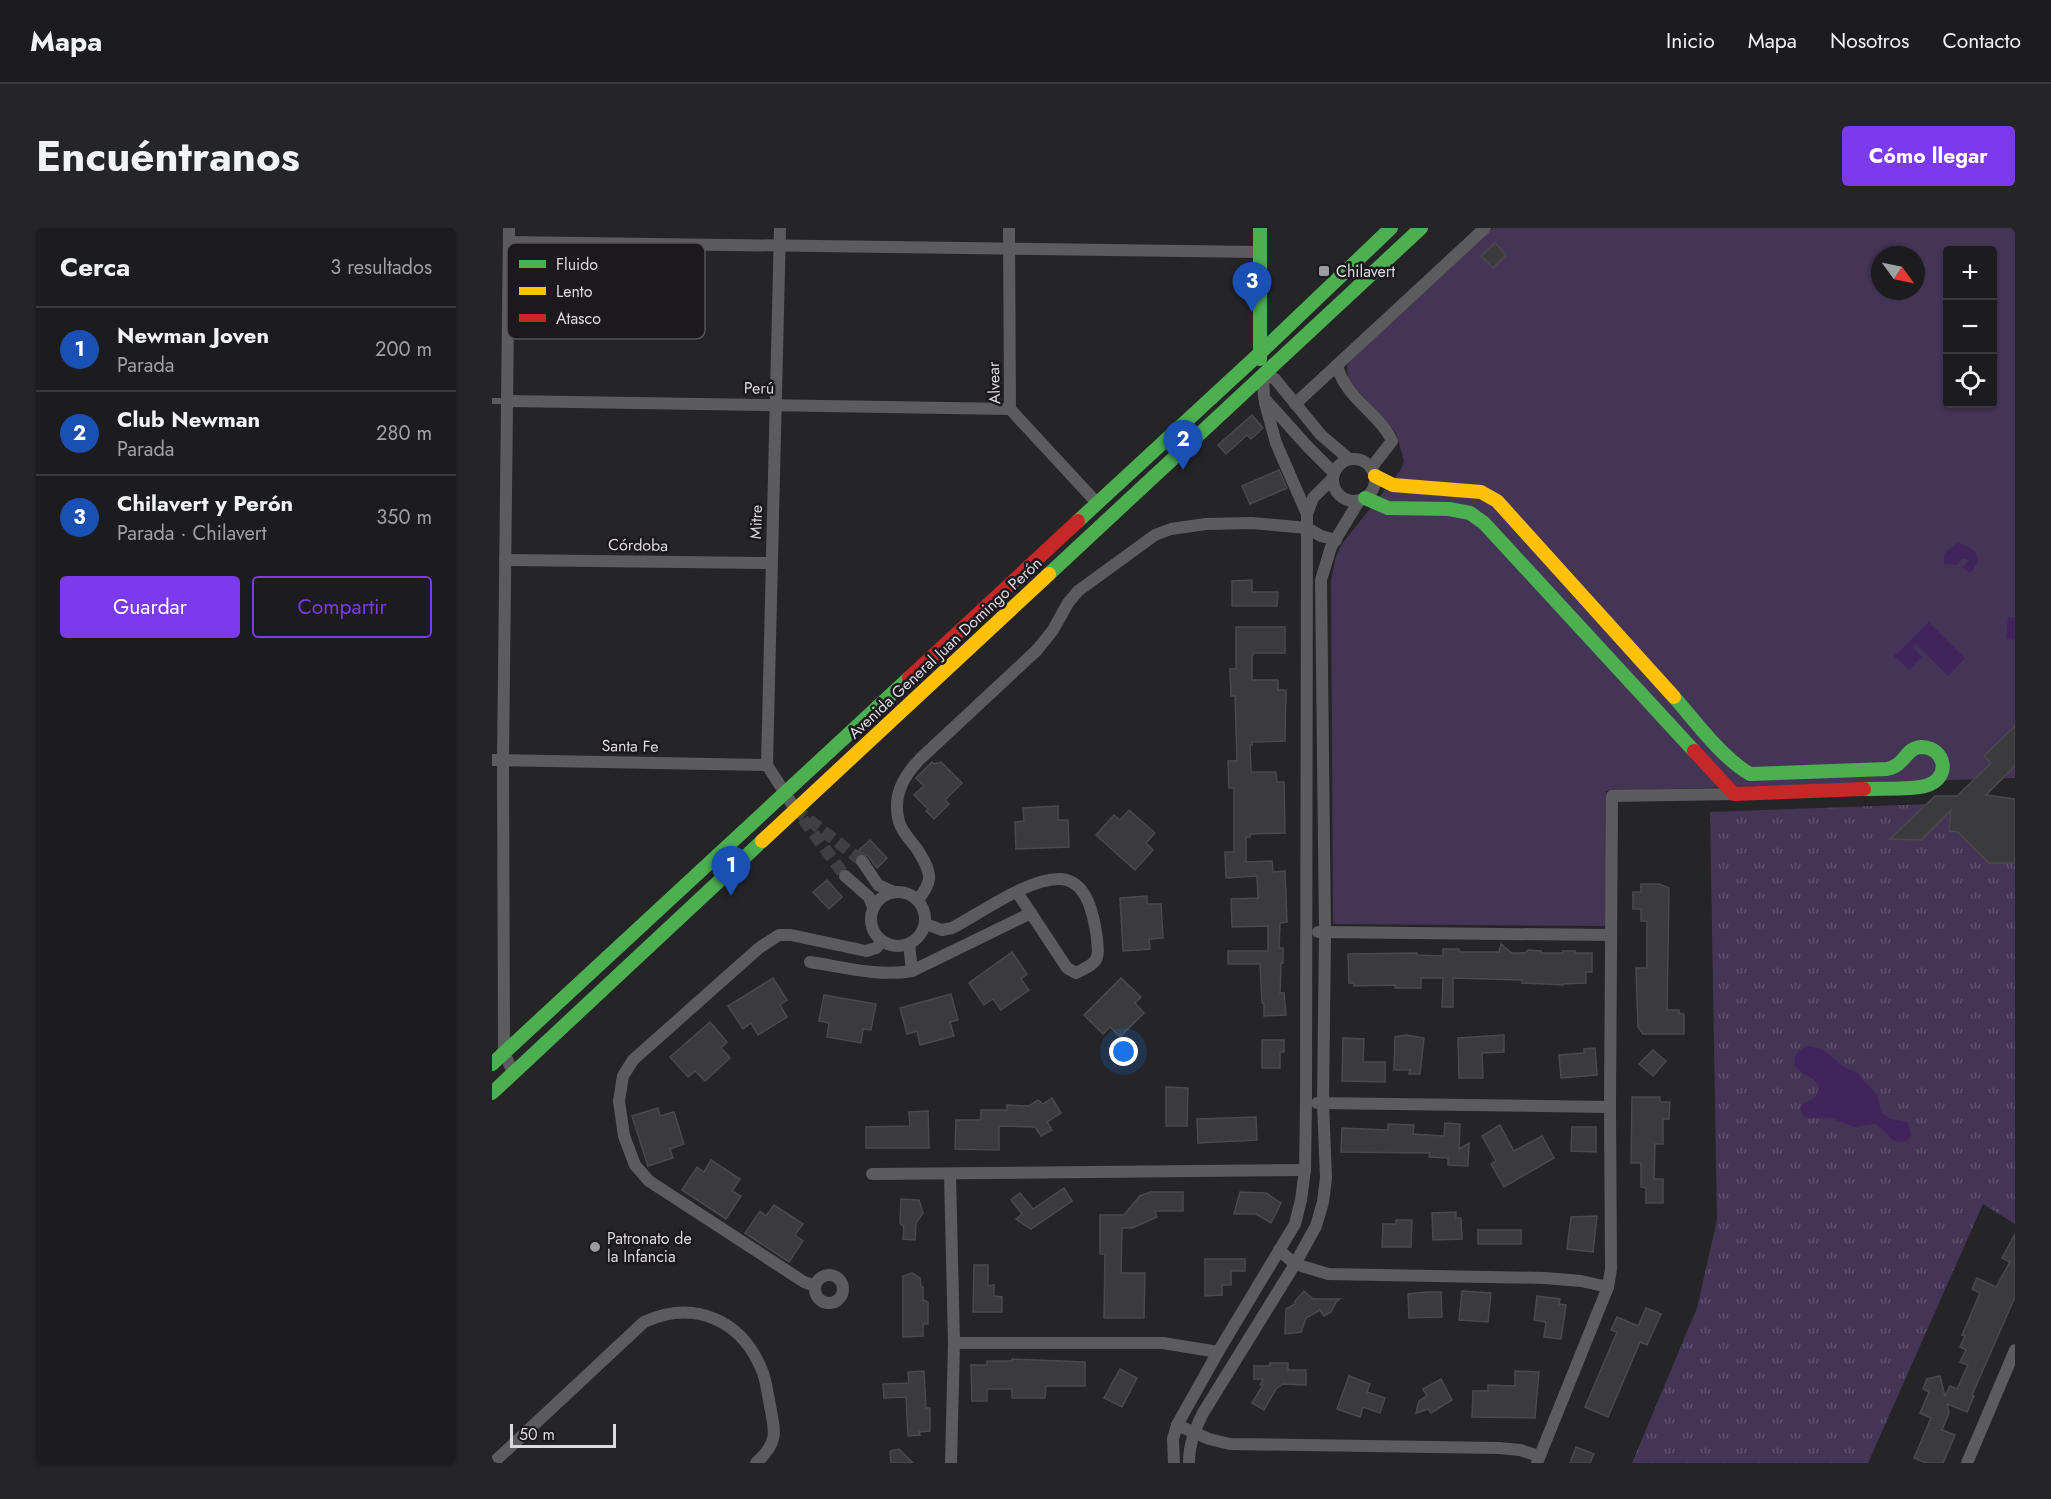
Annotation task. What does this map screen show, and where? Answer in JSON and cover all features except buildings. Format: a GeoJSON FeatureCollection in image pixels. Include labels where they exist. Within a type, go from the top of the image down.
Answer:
{"type":"FeatureCollection","features":[{"type":"Feature","properties":{"kind":"main road"},"geometry":{"type":"LineString","coordinates":[[1260,228],[1258,252],[1259,354],[1263,374]]}},
{"type":"Feature","properties":{"kind":"main road","name":"Avenida General Juan Domingo Perón"},"geometry":{"type":"LineString","coordinates":[[492,1064],[1259,354],[1391,228]]}},
{"type":"Feature","properties":{"kind":"main road","name":"Avenida General Juan Domingo Perón"},"geometry":{"type":"LineString","coordinates":[[492,1093],[795,808],[1421,228]]}},
{"type":"Feature","properties":{"kind":"main road"},"geometry":{"type":"LineString","coordinates":[[1362,499],[1388,508],[1449,509],[1470,513],[1484,523],[1734,794],[1925,786],[1936,782],[1941,777],[1943,763],[1936,753],[1931,749],[1915,747],[1910,750],[1903,763],[1896,768],[1750,774],[1741,769],[1718,746],[1497,501],[1481,492],[1393,485],[1373,472]]}},
{"type":"Feature","properties":{"kind":"street"},"geometry":{"type":"LineString","coordinates":[[509,228],[509,242],[644,243]]}},
{"type":"Feature","properties":{"kind":"street","name":"Mitre"},"geometry":{"type":"LineString","coordinates":[[767,765],[780,228]]}},
{"type":"Feature","properties":{"kind":"street","name":"Alvear"},"geometry":{"type":"LineString","coordinates":[[1009,228],[1010,409],[1097,503]]}},
{"type":"Feature","properties":{"kind":"street"},"geometry":{"type":"LineString","coordinates":[[1295,404],[1485,228]]}},
{"type":"Feature","properties":{"kind":"street"},"geometry":{"type":"LineString","coordinates":[[705,243],[1258,252]]}},
{"type":"Feature","properties":{"kind":"street"},"geometry":{"type":"LineString","coordinates":[[508,339],[505,561],[497,760],[504,1052],[513,1074]]}},
{"type":"Feature","properties":{"kind":"street"},"geometry":{"type":"LineString","coordinates":[[1190,1463],[1189,1451],[1194,1433],[1222,1379],[1295,1264],[1316,1226],[1323,1202],[1326,1178],[1323,1103],[1325,932],[1321,580],[1336,540],[1362,499],[1373,488],[1373,472],[1392,441],[1346,386],[1339,375],[1337,365]]}},
{"type":"Feature","properties":{"kind":"street"},"geometry":{"type":"LineString","coordinates":[[1307,514],[1276,443],[1263,398],[1263,374],[1275,379],[1321,435],[1349,459]]}},
{"type":"Feature","properties":{"kind":"street"},"geometry":{"type":"LineString","coordinates":[[1263,398],[1333,475],[1333,484],[1340,496],[1352,501],[1362,499]]}},
{"type":"Feature","properties":{"kind":"street","name":"Perú"},"geometry":{"type":"LineString","coordinates":[[507,401],[1010,409]]}},
{"type":"Feature","properties":{"kind":"street"},"geometry":{"type":"LineString","coordinates":[[1173,1463],[1173,1439],[1177,1425],[1294,1224],[1301,1200],[1305,1170],[1306,1103],[1307,514],[1313,498],[1340,464],[1349,459],[1361,460],[1373,472]]}},
{"type":"Feature","properties":{"kind":"street"},"geometry":{"type":"LineString","coordinates":[[918,900],[926,890],[929,879],[921,856],[898,821],[897,797],[903,780],[920,759],[1037,651],[1078,591],[1155,535],[1171,529],[1206,524],[1252,523],[1306,528],[1321,536],[1336,540]]}},
{"type":"Feature","properties":{"kind":"street","name":"Córdoba"},"geometry":{"type":"LineString","coordinates":[[505,561],[771,563]]}},
{"type":"Feature","properties":{"kind":"street","name":"Santa Fe"},"geometry":{"type":"LineString","coordinates":[[497,760],[767,765]]}},
{"type":"Feature","properties":{"kind":"street"},"geometry":{"type":"LineString","coordinates":[[767,765],[795,808]]}},
{"type":"Feature","properties":{"kind":"street"},"geometry":{"type":"LineString","coordinates":[[1177,1425],[1209,1439],[1230,1444],[1499,1448],[1520,1450],[1538,1460],[1608,1287],[1611,1269],[1612,796],[1734,794]]}},
{"type":"Feature","properties":{"kind":"street"},"geometry":{"type":"LineString","coordinates":[[862,861],[878,885],[894,892],[911,894],[923,907],[926,924],[917,939],[900,947],[891,946],[882,941],[872,926],[873,908],[886,894],[894,892]]}},
{"type":"Feature","properties":{"kind":"street"},"geometry":{"type":"LineString","coordinates":[[845,876],[869,897],[873,908]]}},
{"type":"Feature","properties":{"kind":"street"},"geometry":{"type":"LineString","coordinates":[[926,924],[942,930],[952,928],[1017,892],[1041,880],[1062,879],[1080,888],[1089,903],[1095,923],[1098,955],[1095,962],[1076,973],[1067,968],[1017,892]]}},
{"type":"Feature","properties":{"kind":"street"},"geometry":{"type":"LineString","coordinates":[[810,962],[898,974],[912,971],[1031,913]]}},
{"type":"Feature","properties":{"kind":"street"},"geometry":{"type":"LineString","coordinates":[[1306,932],[1611,935]]}},
{"type":"Feature","properties":{"kind":"street"},"geometry":{"type":"LineString","coordinates":[[815,1286],[804,1282],[649,1181],[635,1165],[624,1136],[619,1101],[623,1076],[633,1060],[759,948],[779,935],[791,935],[867,951],[876,948],[882,941]]}},
{"type":"Feature","properties":{"kind":"street"},"geometry":{"type":"LineString","coordinates":[[909,944],[912,971]]}},
{"type":"Feature","properties":{"kind":"street"},"geometry":{"type":"LineString","coordinates":[[1306,1103],[1610,1107]]}},
{"type":"Feature","properties":{"kind":"street"},"geometry":{"type":"LineString","coordinates":[[872,1174],[1305,1170]]}},
{"type":"Feature","properties":{"kind":"street"},"geometry":{"type":"LineString","coordinates":[[950,1174],[954,1343],[951,1463]]}},
{"type":"Feature","properties":{"kind":"street"},"geometry":{"type":"LineString","coordinates":[[1279,1250],[1295,1264],[1328,1274],[1545,1278],[1581,1281],[1608,1287]]}},
{"type":"Feature","properties":{"kind":"street"},"geometry":{"type":"LineString","coordinates":[[493,1463],[644,1322],[662,1314],[684,1312],[705,1316],[726,1325],[743,1339],[756,1357],[764,1375],[775,1436],[771,1448],[756,1463]]}},
{"type":"Feature","properties":{"kind":"street"},"geometry":{"type":"LineString","coordinates":[[954,1343],[1163,1343],[1218,1352]]}},
{"type":"Feature","properties":{"kind":"street"},"geometry":{"type":"LineString","coordinates":[[1967,1463],[2014,1356]]}},
{"type":"Feature","properties":{"kind":"lane"},"geometry":{"type":"LineString","coordinates":[[492,401],[507,401]]}},
{"type":"Feature","properties":{"kind":"green space"},"geometry":{"type":"Polygon","coordinates":[[[1493,228],[2015,228],[2015,778],[1606,791],[1607,926],[1333,924],[1331,581],[1341,545],[1400,471],[1404,461],[1396,433],[1348,379],[1347,366],[1350,360],[1493,228]]]}},
{"type":"Feature","properties":{"kind":"green space"},"geometry":{"type":"Polygon","coordinates":[[[2015,801],[2015,1224],[1983,1204],[1868,1463],[1632,1463],[1697,1308],[1717,1220],[1710,812],[2015,801]]]}},
{"type":"Feature","properties":{"kind":"shaded area"},"geometry":{"type":"Polygon","coordinates":[[[1957,543],[1969,547],[1976,554],[1977,563],[1970,573],[1963,568],[1969,560],[1963,558],[1956,565],[1944,564],[1944,554],[1957,543]]]}},
{"type":"Feature","properties":{"kind":"shaded area"},"geometry":{"type":"Polygon","coordinates":[[[2008,617],[2015,618],[2015,640],[2006,639],[2008,617]]]}},
{"type":"Feature","properties":{"kind":"shaded area"},"geometry":{"type":"Polygon","coordinates":[[[1929,622],[1965,658],[1948,676],[1916,644],[1913,647],[1922,657],[1909,670],[1894,656],[1929,622]]]}},
{"type":"Feature","properties":{"kind":"shaded area"},"geometry":{"type":"Polygon","coordinates":[[[1808,1046],[1822,1049],[1844,1067],[1857,1073],[1877,1095],[1881,1112],[1890,1119],[1907,1122],[1911,1134],[1908,1140],[1898,1142],[1890,1138],[1876,1124],[1854,1127],[1831,1118],[1806,1118],[1801,1113],[1801,1105],[1815,1098],[1819,1087],[1814,1080],[1795,1066],[1795,1059],[1801,1049],[1808,1046]]]}},
{"type":"Feature","properties":{"kind":"tunnel"},"geometry":{"type":"LineString","coordinates":[[795,809],[862,861]]}},
{"type":"Feature","properties":{"kind":"tunnel"},"geometry":{"type":"LineString","coordinates":[[803,819],[845,876]]}},
{"type":"Feature","properties":{"kind":"traffic: fast"},"geometry":{"type":"LineString","coordinates":[[1260,228],[1260,359]]}},
{"type":"Feature","properties":{"kind":"traffic: fast"},"geometry":{"type":"LineString","coordinates":[[1078,521],[1391,228]]}},
{"type":"Feature","properties":{"kind":"traffic: fast"},"geometry":{"type":"LineString","coordinates":[[1049,574],[1421,228]]}},
{"type":"Feature","properties":{"kind":"traffic: fast"},"geometry":{"type":"LineString","coordinates":[[1365,498],[1388,508],[1449,509],[1470,513],[1484,523],[1694,751]]}},
{"type":"Feature","properties":{"kind":"traffic: fast"},"geometry":{"type":"LineString","coordinates":[[492,1064],[909,678]]}},
{"type":"Feature","properties":{"kind":"traffic: fast"},"geometry":{"type":"LineString","coordinates":[[1674,697],[1719,749],[1750,774],[1887,769],[1898,764],[1912,750],[1921,747],[1929,748],[1940,757],[1942,771],[1939,777],[1925,786],[1864,789]]}},
{"type":"Feature","properties":{"kind":"traffic: fast"},"geometry":{"type":"LineString","coordinates":[[492,1093],[762,841]]}},
{"type":"Feature","properties":{"kind":"traffic: slow"},"geometry":{"type":"LineString","coordinates":[[1375,476],[1393,485],[1481,492],[1497,501],[1674,697]]}},
{"type":"Feature","properties":{"kind":"traffic: slow"},"geometry":{"type":"LineString","coordinates":[[762,841],[1049,574]]}},
{"type":"Feature","properties":{"kind":"traffic: jam"},"geometry":{"type":"LineString","coordinates":[[909,678],[1078,521]]}},
{"type":"Feature","properties":{"kind":"traffic: jam"},"geometry":{"type":"LineString","coordinates":[[1694,751],[1734,794],[1864,789]]}},
{"type":"Feature","properties":{"kind":"place","name":"Chilavert"},"geometry":{"type":"Point","coordinates":[1324,271]}},
{"type":"Feature","properties":{"kind":"place","name":"Chilavert y Perón"},"geometry":{"type":"Point","coordinates":[1252,312]}},
{"type":"Feature","properties":{"kind":"place","name":"Club Newman"},"geometry":{"type":"Point","coordinates":[1183,470]}},
{"type":"Feature","properties":{"kind":"place","name":"Newman Joven"},"geometry":{"type":"Point","coordinates":[731,896]}},
{"type":"Feature","properties":{"kind":"place","name":"Patronato de la Infancia"},"geometry":{"type":"Point","coordinates":[595,1247]}}]}
